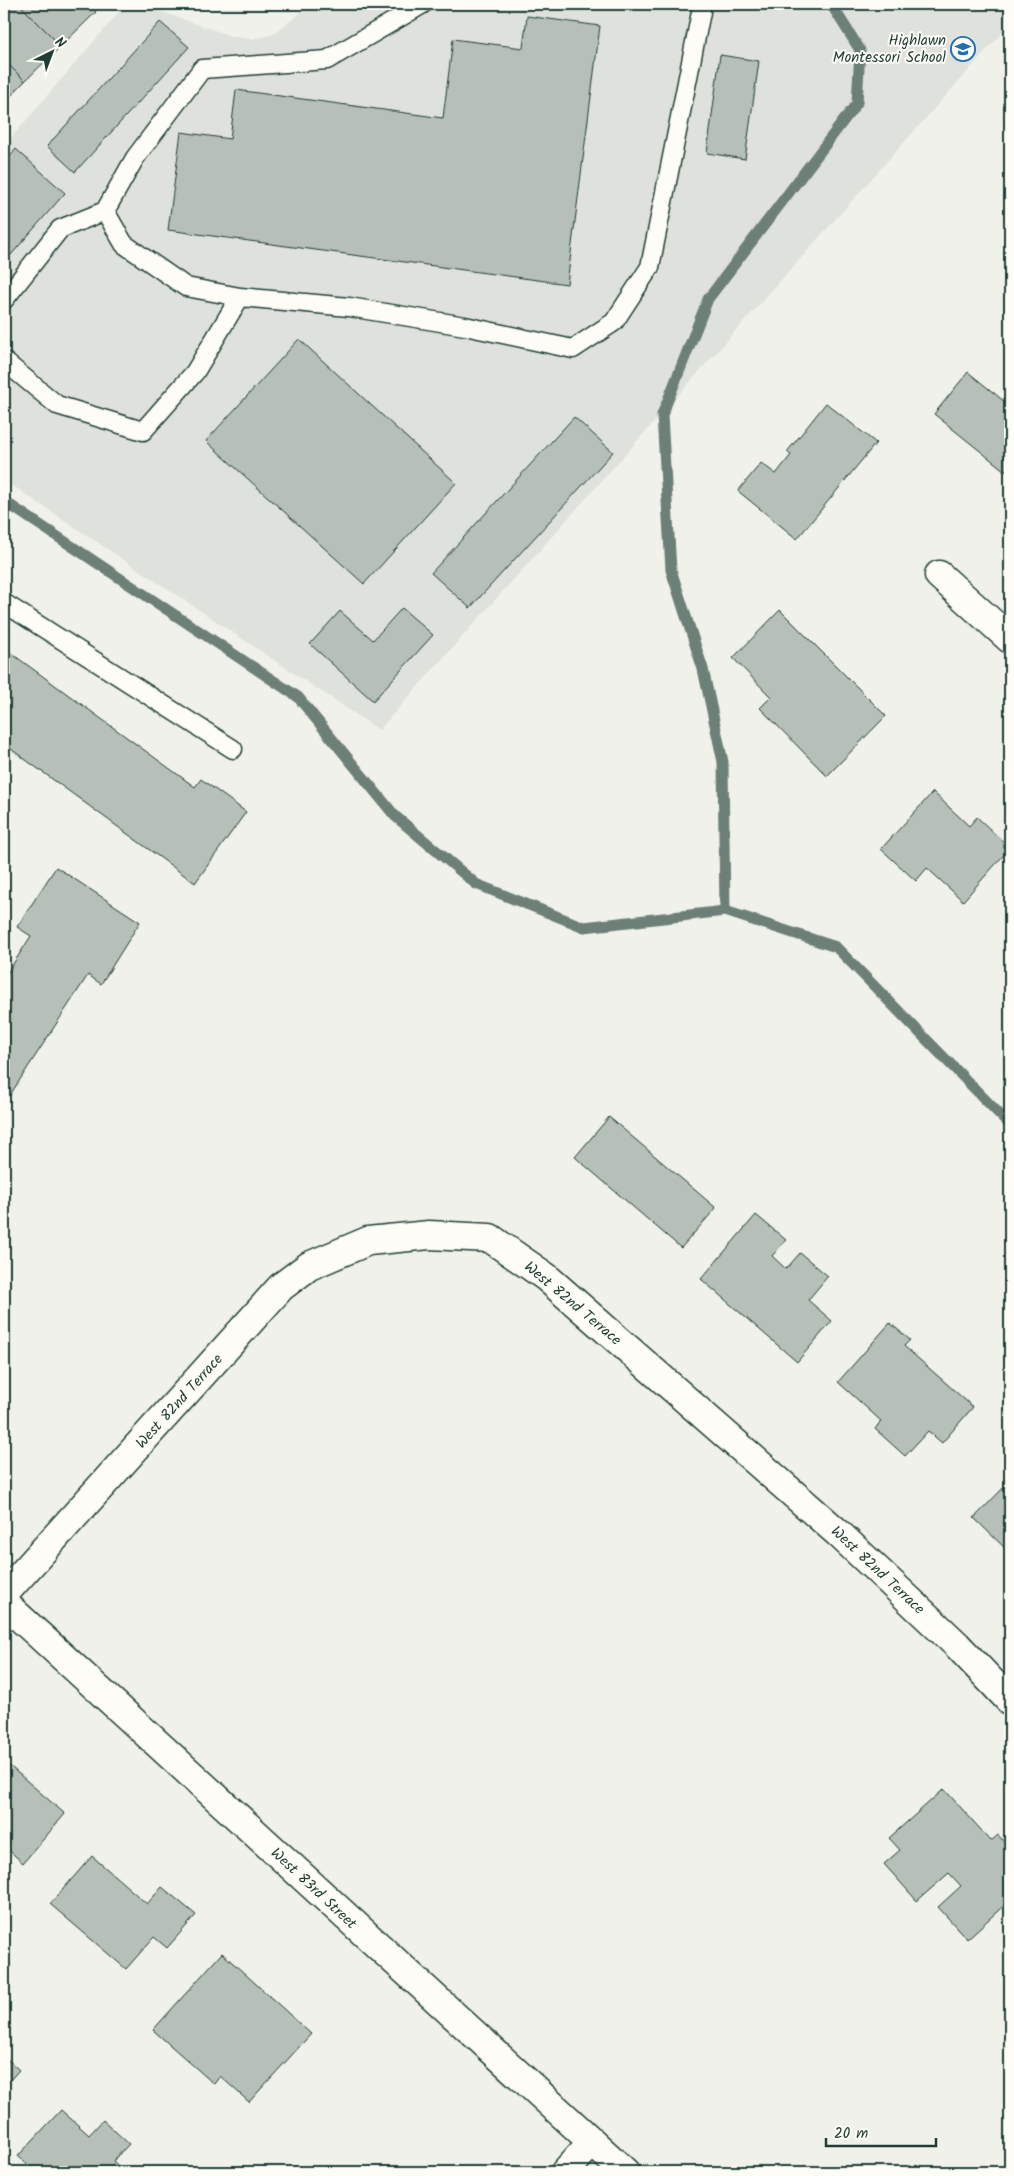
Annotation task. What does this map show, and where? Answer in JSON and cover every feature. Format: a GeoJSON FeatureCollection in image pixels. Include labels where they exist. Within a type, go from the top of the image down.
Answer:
{"type":"FeatureCollection","features":[{"type":"Feature","properties":{"kind":"street"},"geometry":{"type":"LineString","coordinates":[[939,575],[1010,639]]}},
{"type":"Feature","properties":{"kind":"street","name":"West 82nd Terrace"},"geometry":{"type":"LineString","coordinates":[[4,1594],[281,1287],[309,1266],[368,1241],[428,1235],[490,1238],[546,1277],[838,1533],[957,1645],[1010,1701]]}},
{"type":"Feature","properties":{"kind":"street","name":"West 83rd Street"},"geometry":{"type":"LineString","coordinates":[[4,1603],[625,2172]]}},
{"type":"Feature","properties":{"kind":"street"},"geometry":{"type":"LineString","coordinates":[[565,2172],[592,2142]]}},
{"type":"Feature","properties":{"kind":"lane"},"geometry":{"type":"LineString","coordinates":[[4,300],[60,229],[105,212],[135,158],[202,69],[327,60],[423,4]]}},
{"type":"Feature","properties":{"kind":"lane"},"geometry":{"type":"LineString","coordinates":[[105,212],[124,244],[186,287],[240,297],[358,308],[465,326],[572,349],[614,322],[650,267],[701,12],[700,4]]}},
{"type":"Feature","properties":{"kind":"lane"},"geometry":{"type":"LineString","coordinates":[[4,361],[57,405],[143,431],[195,372],[240,297]]}},
{"type":"Feature","properties":{"kind":"lane"},"geometry":{"type":"LineString","coordinates":[[4,603],[233,749]]}},
{"type":"Feature","properties":{"kind":"shaded area"},"geometry":{"type":"Polygon","coordinates":[[[126,4],[139,4],[231,36],[252,39],[272,35],[298,15],[307,4],[1010,4],[1010,24],[379,730],[4,480],[4,146],[126,4]]]}},
{"type":"Feature","properties":{"kind":"building"},"geometry":{"type":"Polygon","coordinates":[[[4,4],[19,4],[61,46],[25,81],[4,60],[4,4]]]}},
{"type":"Feature","properties":{"kind":"building"},"geometry":{"type":"Polygon","coordinates":[[[19,4],[88,4],[96,12],[61,46],[19,4]]]}},
{"type":"Feature","properties":{"kind":"building"},"geometry":{"type":"Polygon","coordinates":[[[527,16],[600,26],[567,284],[168,230],[181,132],[230,139],[236,90],[443,118],[453,39],[523,48],[527,16]]]}},
{"type":"Feature","properties":{"kind":"building"},"geometry":{"type":"Polygon","coordinates":[[[160,22],[189,47],[75,172],[47,146],[160,22]]]}},
{"type":"Feature","properties":{"kind":"building"},"geometry":{"type":"Polygon","coordinates":[[[720,55],[759,61],[745,159],[707,153],[720,55]]]}},
{"type":"Feature","properties":{"kind":"building"},"geometry":{"type":"Polygon","coordinates":[[[4,60],[25,81],[4,103],[4,60]]]}},
{"type":"Feature","properties":{"kind":"building"},"geometry":{"type":"Polygon","coordinates":[[[16,149],[65,193],[4,263],[4,164],[16,149]]]}},
{"type":"Feature","properties":{"kind":"building"},"geometry":{"type":"Polygon","coordinates":[[[299,339],[456,483],[364,584],[206,441],[299,339]]]}},
{"type":"Feature","properties":{"kind":"building"},"geometry":{"type":"Polygon","coordinates":[[[968,372],[1010,406],[1010,464],[1005,471],[934,414],[968,372]]]}},
{"type":"Feature","properties":{"kind":"building"},"geometry":{"type":"Polygon","coordinates":[[[826,403],[876,443],[797,539],[738,491],[761,463],[776,474],[791,455],[787,452],[826,403]]]}},
{"type":"Feature","properties":{"kind":"building"},"geometry":{"type":"Polygon","coordinates":[[[574,417],[613,452],[470,608],[431,573],[574,417]]]}},
{"type":"Feature","properties":{"kind":"building"},"geometry":{"type":"Polygon","coordinates":[[[402,608],[433,635],[373,701],[310,644],[340,611],[373,640],[402,608]]]}},
{"type":"Feature","properties":{"kind":"building"},"geometry":{"type":"Polygon","coordinates":[[[780,610],[886,716],[827,776],[760,708],[771,697],[733,658],[780,610]]]}},
{"type":"Feature","properties":{"kind":"building"},"geometry":{"type":"Polygon","coordinates":[[[4,648],[195,787],[201,779],[246,812],[195,883],[4,744],[4,648]]]}},
{"type":"Feature","properties":{"kind":"building"},"geometry":{"type":"Polygon","coordinates":[[[933,792],[969,826],[977,817],[1010,848],[963,901],[927,868],[916,881],[881,849],[933,792]]]}},
{"type":"Feature","properties":{"kind":"building"},"geometry":{"type":"Polygon","coordinates":[[[56,867],[140,922],[101,984],[88,975],[10,1095],[4,1091],[4,978],[31,936],[17,927],[56,867]]]}},
{"type":"Feature","properties":{"kind":"building"},"geometry":{"type":"Polygon","coordinates":[[[609,1117],[716,1208],[681,1248],[575,1157],[609,1117]]]}},
{"type":"Feature","properties":{"kind":"building"},"geometry":{"type":"Polygon","coordinates":[[[756,1215],[786,1240],[772,1256],[786,1269],[800,1253],[828,1276],[808,1300],[832,1321],[797,1362],[701,1279],[756,1215]]]}},
{"type":"Feature","properties":{"kind":"building"},"geometry":{"type":"Polygon","coordinates":[[[890,1323],[910,1340],[904,1346],[973,1407],[942,1443],[928,1431],[905,1456],[875,1429],[881,1421],[838,1382],[890,1323]]]}},
{"type":"Feature","properties":{"kind":"building"},"geometry":{"type":"Polygon","coordinates":[[[1010,1481],[1010,1553],[974,1518],[1010,1481]]]}},
{"type":"Feature","properties":{"kind":"building"},"geometry":{"type":"Polygon","coordinates":[[[4,1761],[65,1814],[23,1863],[4,1846],[4,1761]]]}},
{"type":"Feature","properties":{"kind":"building"},"geometry":{"type":"Polygon","coordinates":[[[944,1789],[991,1841],[998,1835],[1010,1849],[1010,1900],[967,1939],[938,1907],[961,1886],[949,1873],[917,1901],[884,1864],[900,1850],[889,1838],[944,1789]]]}},
{"type":"Feature","properties":{"kind":"building"},"geometry":{"type":"Polygon","coordinates":[[[92,1856],[147,1904],[162,1887],[196,1915],[167,1948],[154,1937],[126,1969],[50,1904],[92,1856]]]}},
{"type":"Feature","properties":{"kind":"building"},"geometry":{"type":"Polygon","coordinates":[[[222,1953],[311,2034],[249,2102],[220,2076],[214,2084],[153,2030],[222,1953]]]}},
{"type":"Feature","properties":{"kind":"building"},"geometry":{"type":"Polygon","coordinates":[[[4,2056],[19,2070],[4,2087],[4,2056]]]}},
{"type":"Feature","properties":{"kind":"building"},"geometry":{"type":"Polygon","coordinates":[[[61,2110],[89,2135],[103,2120],[129,2144],[113,2161],[125,2172],[35,2172],[18,2156],[61,2110]]]}},
{"type":"Feature","properties":{"kind":"waterway"},"geometry":{"type":"LineString","coordinates":[[725,911],[723,762],[703,669],[671,570],[662,415],[708,299],[857,103],[860,50],[831,4]]}},
{"type":"Feature","properties":{"kind":"waterway"},"geometry":{"type":"LineString","coordinates":[[4,501],[298,697],[395,816],[476,884],[584,927],[725,911],[836,947],[1010,1125]]}},
{"type":"Feature","properties":{"kind":"place","name":"Highlawn Montessori School"},"geometry":{"type":"Point","coordinates":[963,49]}}]}
